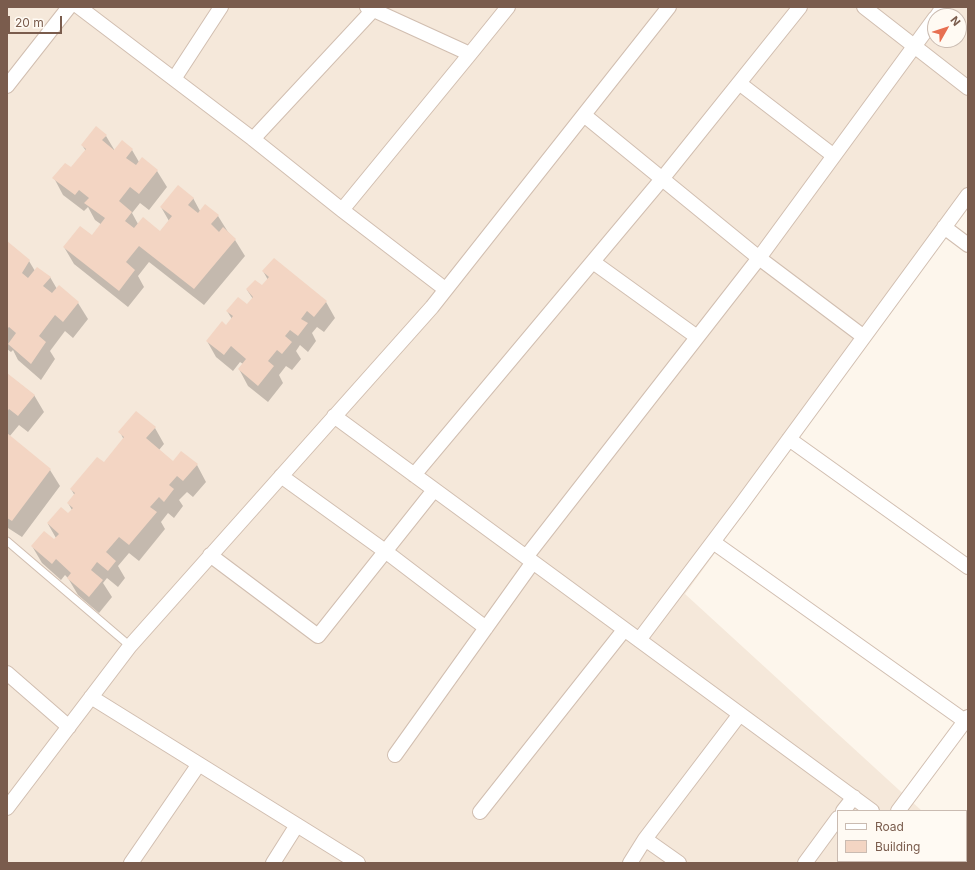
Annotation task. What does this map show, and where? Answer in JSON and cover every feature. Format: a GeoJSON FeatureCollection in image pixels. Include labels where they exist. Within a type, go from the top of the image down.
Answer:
{"type":"FeatureCollection","features":[{"type":"Feature","properties":{"kind":"street"},"geometry":{"type":"LineString","coordinates":[[7,86],[69,7]]}},
{"type":"Feature","properties":{"kind":"street"},"geometry":{"type":"LineString","coordinates":[[80,7],[253,139],[445,289]]}},
{"type":"Feature","properties":{"kind":"street"},"geometry":{"type":"LineString","coordinates":[[174,79],[221,7]]}},
{"type":"Feature","properties":{"kind":"street"},"geometry":{"type":"LineString","coordinates":[[342,210],[508,7]]}},
{"type":"Feature","properties":{"kind":"street"},"geometry":{"type":"LineString","coordinates":[[7,808],[130,646],[432,307],[669,7]]}},
{"type":"Feature","properties":{"kind":"street"},"geometry":{"type":"LineString","coordinates":[[414,475],[662,179],[800,7]]}},
{"type":"Feature","properties":{"kind":"street"},"geometry":{"type":"LineString","coordinates":[[864,7],[968,88]]}},
{"type":"Feature","properties":{"kind":"street"},"geometry":{"type":"LineString","coordinates":[[253,139],[370,8],[470,54]]}},
{"type":"Feature","properties":{"kind":"street"},"geometry":{"type":"LineString","coordinates":[[395,755],[486,628],[529,560],[697,337],[759,258],[927,29]]}},
{"type":"Feature","properties":{"kind":"street"},"geometry":{"type":"LineString","coordinates":[[739,83],[834,156]]}},
{"type":"Feature","properties":{"kind":"street"},"geometry":{"type":"LineString","coordinates":[[584,115],[759,258],[864,337]]}},
{"type":"Feature","properties":{"kind":"street"},"geometry":{"type":"LineString","coordinates":[[639,640],[790,439],[968,195]]}},
{"type":"Feature","properties":{"kind":"street"},"geometry":{"type":"LineString","coordinates":[[944,227],[968,245]]}},
{"type":"Feature","properties":{"kind":"street"},"geometry":{"type":"LineString","coordinates":[[592,262],[697,337]]}},
{"type":"Feature","properties":{"kind":"street"},"geometry":{"type":"LineString","coordinates":[[334,416],[871,810]]}},
{"type":"Feature","properties":{"kind":"street"},"geometry":{"type":"LineString","coordinates":[[790,439],[968,567]]}},
{"type":"Feature","properties":{"kind":"street"},"geometry":{"type":"LineString","coordinates":[[281,476],[385,551],[486,628]]}},
{"type":"Feature","properties":{"kind":"street"},"geometry":{"type":"LineString","coordinates":[[210,555],[318,636],[434,490]]}},
{"type":"Feature","properties":{"kind":"street"},"geometry":{"type":"LineString","coordinates":[[713,542],[967,719],[899,810]]}},
{"type":"Feature","properties":{"kind":"street"},"geometry":{"type":"LineString","coordinates":[[480,812],[624,630]]}},
{"type":"Feature","properties":{"kind":"street"},"geometry":{"type":"LineString","coordinates":[[7,673],[69,727]]}},
{"type":"Feature","properties":{"kind":"street"},"geometry":{"type":"LineString","coordinates":[[91,697],[358,863]]}},
{"type":"Feature","properties":{"kind":"street"},"geometry":{"type":"LineString","coordinates":[[630,863],[645,839],[740,714]]}},
{"type":"Feature","properties":{"kind":"street"},"geometry":{"type":"LineString","coordinates":[[131,863],[200,764]]}},
{"type":"Feature","properties":{"kind":"street"},"geometry":{"type":"LineString","coordinates":[[844,810],[854,797]]}},
{"type":"Feature","properties":{"kind":"street"},"geometry":{"type":"LineString","coordinates":[[805,863],[837,819]]}},
{"type":"Feature","properties":{"kind":"street"},"geometry":{"type":"LineString","coordinates":[[273,863],[298,825]]}},
{"type":"Feature","properties":{"kind":"street"},"geometry":{"type":"LineString","coordinates":[[645,839],[679,863]]}},
{"type":"Feature","properties":{"kind":"lane"},"geometry":{"type":"LineString","coordinates":[[7,541],[130,646]]}},
{"type":"Feature","properties":{"kind":"shaded area"},"geometry":{"type":"Polygon","coordinates":[[[7,7],[968,7],[968,206],[685,594],[921,810],[837,810],[837,862],[919,862],[7,863],[7,7]]]}},
{"type":"Feature","properties":{"kind":"building"},"geometry":{"type":"Polygon","coordinates":[[[96,126],[107,135],[102,140],[114,150],[122,140],[133,149],[126,158],[136,165],[142,157],[158,170],[139,194],[130,187],[119,201],[132,212],[125,221],[134,228],[143,217],[160,231],[172,216],[160,207],[178,185],[194,198],[188,205],[198,213],[205,204],[219,215],[211,224],[219,232],[223,227],[236,239],[194,289],[139,246],[126,262],[135,270],[119,291],[63,247],[80,226],[92,235],[105,218],[84,203],[89,198],[79,190],[75,195],[52,178],[65,163],[71,167],[86,149],[81,145],[96,126]]]}},
{"type":"Feature","properties":{"kind":"building"},"geometry":{"type":"Polygon","coordinates":[[[7,241],[30,260],[22,273],[28,278],[37,267],[51,277],[43,286],[52,293],[59,285],[79,302],[63,322],[55,315],[39,336],[46,342],[31,364],[8,344],[16,333],[9,327],[7,329],[7,241]]]}},
{"type":"Feature","properties":{"kind":"building"},"geometry":{"type":"Polygon","coordinates":[[[274,258],[327,301],[314,317],[307,311],[301,319],[308,323],[298,336],[290,330],[285,336],[292,342],[282,354],[277,350],[268,361],[274,366],[258,386],[238,369],[246,359],[231,346],[224,355],[206,341],[222,321],[226,325],[233,316],[226,311],[238,297],[247,304],[253,297],[246,289],[255,280],[262,285],[269,277],[262,271],[274,258]]]}},
{"type":"Feature","properties":{"kind":"building"},"geometry":{"type":"Polygon","coordinates":[[[7,373],[35,395],[18,416],[9,409],[7,412],[7,373]]]}},
{"type":"Feature","properties":{"kind":"building"},"geometry":{"type":"Polygon","coordinates":[[[136,411],[156,427],[146,438],[173,461],[181,451],[198,464],[183,481],[177,476],[169,485],[174,489],[164,502],[159,497],[150,507],[157,512],[129,545],[119,537],[106,552],[116,561],[108,571],[97,562],[91,570],[103,580],[89,597],[67,578],[71,573],[56,559],[52,564],[31,546],[44,531],[54,539],[59,534],[47,523],[61,507],[68,513],[73,508],[67,503],[75,493],[70,489],[97,457],[104,462],[124,437],[118,432],[136,411]]]}},
{"type":"Feature","properties":{"kind":"building"},"geometry":{"type":"Polygon","coordinates":[[[7,433],[51,469],[12,521],[7,518],[7,433]]]}}]}
